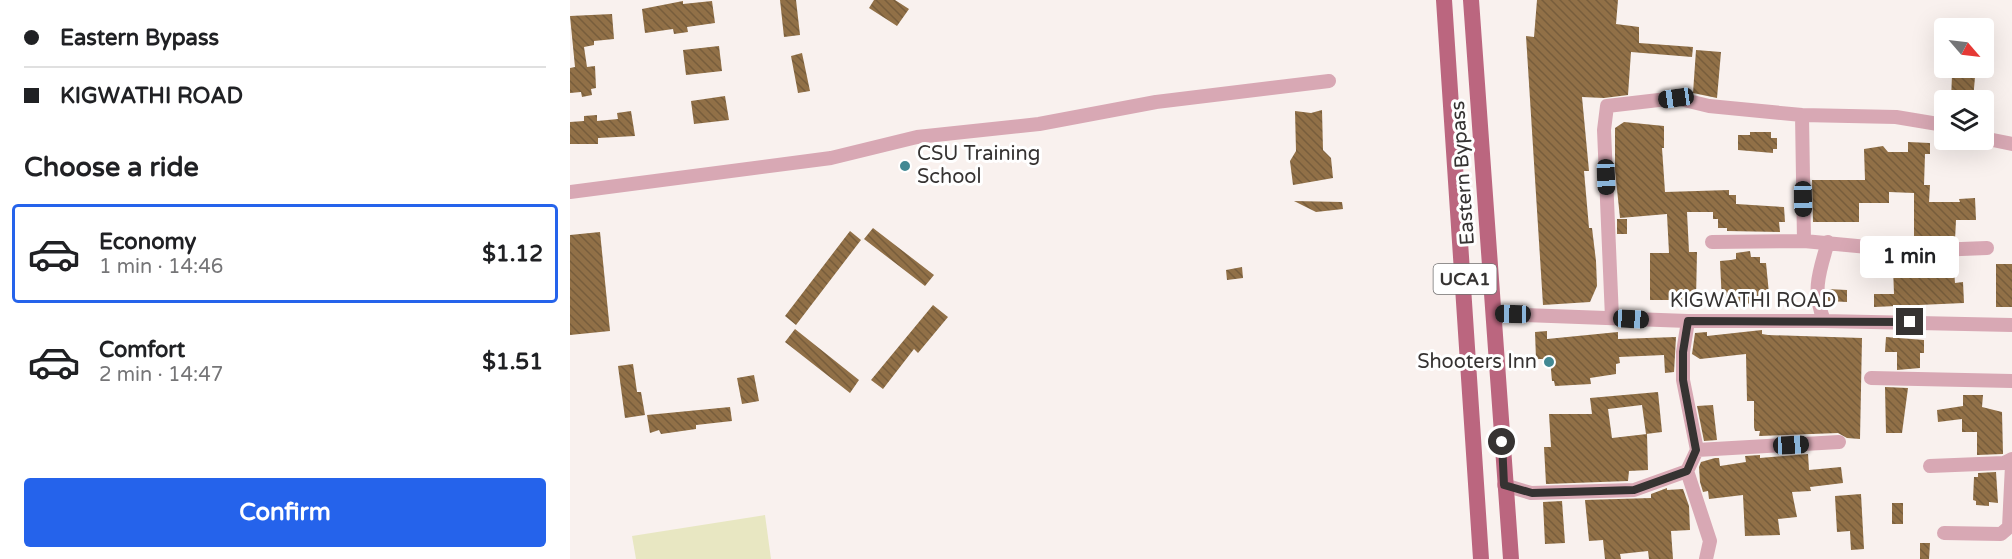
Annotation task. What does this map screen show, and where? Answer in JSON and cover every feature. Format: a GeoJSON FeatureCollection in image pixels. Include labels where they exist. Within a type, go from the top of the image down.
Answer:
{"type":"FeatureCollection","features":[{"type":"Feature","properties":{"kind":"main road","name":"Eastern Bypass"},"geometry":{"type":"LineString","coordinates":[[1444,0],[1466,288],[1481,559]]}},
{"type":"Feature","properties":{"kind":"main road","name":"Eastern Bypass"},"geometry":{"type":"LineString","coordinates":[[1471,0],[1511,559]]}},
{"type":"Feature","properties":{"kind":"street"},"geometry":{"type":"LineString","coordinates":[[570,192],[831,158],[917,137],[1039,124],[1156,102],[1329,81]]}},
{"type":"Feature","properties":{"kind":"street"},"geometry":{"type":"LineString","coordinates":[[1612,318],[1604,130],[1607,106],[1676,98],[1709,106],[1802,115],[1896,117],[1934,123]]}},
{"type":"Feature","properties":{"kind":"street"},"geometry":{"type":"LineString","coordinates":[[1802,115],[1804,241]]}},
{"type":"Feature","properties":{"kind":"street"},"geometry":{"type":"LineString","coordinates":[[1994,140],[2012,144]]}},
{"type":"Feature","properties":{"kind":"street"},"geometry":{"type":"LineString","coordinates":[[1712,242],[1828,242],[1910,251],[1987,248]]}},
{"type":"Feature","properties":{"kind":"street"},"geometry":{"type":"LineString","coordinates":[[1824,321],[1817,302],[1817,281],[1828,242]]}},
{"type":"Feature","properties":{"kind":"street","name":"KIGWATHI ROAD"},"geometry":{"type":"LineString","coordinates":[[1494,314],[1688,321],[2012,325]]}},
{"type":"Feature","properties":{"kind":"street"},"geometry":{"type":"LineString","coordinates":[[1688,321],[1683,352],[1683,380],[1696,450],[1687,471],[1710,541],[1706,559]]}},
{"type":"Feature","properties":{"kind":"street"},"geometry":{"type":"LineString","coordinates":[[1871,378],[2012,381]]}},
{"type":"Feature","properties":{"kind":"street"},"geometry":{"type":"LineString","coordinates":[[1696,450],[1839,442]]}},
{"type":"Feature","properties":{"kind":"street"},"geometry":{"type":"LineString","coordinates":[[1930,466],[2004,463],[2012,459]]}},
{"type":"Feature","properties":{"kind":"street"},"geometry":{"type":"LineString","coordinates":[[1944,533],[2001,534],[2009,527],[2012,465]]}},
{"type":"Feature","properties":{"kind":"street"},"geometry":{"type":"LineString","coordinates":[[1504,485],[1532,493],[1634,490],[1687,471]]}},
{"type":"Feature","properties":{"kind":"green space"},"geometry":{"type":"Polygon","coordinates":[[[765,515],[771,559],[636,559],[632,536],[765,515]]]}},
{"type":"Feature","properties":{"kind":"building"},"geometry":{"type":"Polygon","coordinates":[[[780,0],[796,0],[800,35],[784,37],[780,0]]]}},
{"type":"Feature","properties":{"kind":"building"},"geometry":{"type":"Polygon","coordinates":[[[874,0],[895,0],[909,9],[897,26],[869,8],[874,0]]]}},
{"type":"Feature","properties":{"kind":"building"},"geometry":{"type":"Polygon","coordinates":[[[1537,0],[1618,0],[1616,24],[1639,27],[1639,43],[1693,47],[1692,57],[1631,52],[1628,95],[1604,98],[1582,97],[1589,171],[1584,171],[1589,228],[1592,228],[1596,261],[1597,286],[1590,302],[1543,305],[1526,36],[1534,37],[1537,0]]]}},
{"type":"Feature","properties":{"kind":"building"},"geometry":{"type":"Polygon","coordinates":[[[683,1],[683,4],[712,1],[715,23],[687,27],[688,32],[674,34],[673,29],[645,33],[642,9],[683,1]]]}},
{"type":"Feature","properties":{"kind":"building"},"geometry":{"type":"Polygon","coordinates":[[[612,14],[614,39],[594,41],[594,45],[584,47],[587,67],[595,66],[596,88],[591,89],[592,95],[582,97],[581,92],[570,93],[570,68],[575,67],[570,16],[612,14]]]}},
{"type":"Feature","properties":{"kind":"building"},"geometry":{"type":"Polygon","coordinates":[[[719,46],[722,71],[686,75],[683,50],[719,46]]]}},
{"type":"Feature","properties":{"kind":"building"},"geometry":{"type":"Polygon","coordinates":[[[1696,50],[1721,52],[1717,98],[1693,93],[1696,50]]]}},
{"type":"Feature","properties":{"kind":"building"},"geometry":{"type":"Polygon","coordinates":[[[802,53],[810,91],[798,93],[791,56],[802,53]]]}},
{"type":"Feature","properties":{"kind":"building"},"geometry":{"type":"Polygon","coordinates":[[[1952,78],[1975,78],[1974,90],[1951,90],[1952,78]]]}},
{"type":"Feature","properties":{"kind":"building"},"geometry":{"type":"Polygon","coordinates":[[[725,96],[729,120],[694,124],[691,101],[725,96]]]}},
{"type":"Feature","properties":{"kind":"building"},"geometry":{"type":"Polygon","coordinates":[[[1322,110],[1323,150],[1331,158],[1333,178],[1293,185],[1290,161],[1296,151],[1295,111],[1311,113],[1322,110]]]}},
{"type":"Feature","properties":{"kind":"building"},"geometry":{"type":"Polygon","coordinates":[[[631,111],[635,136],[598,138],[598,144],[570,144],[570,122],[584,121],[584,116],[597,115],[597,121],[618,119],[617,113],[631,111]]]}},
{"type":"Feature","properties":{"kind":"building"},"geometry":{"type":"Polygon","coordinates":[[[1624,122],[1664,126],[1664,148],[1662,148],[1665,192],[1729,190],[1729,195],[1736,195],[1736,204],[1784,207],[1785,222],[1779,222],[1780,232],[1727,231],[1727,228],[1718,228],[1718,219],[1713,219],[1713,212],[1687,212],[1689,252],[1697,252],[1696,300],[1650,300],[1650,253],[1669,253],[1667,214],[1620,218],[1615,170],[1615,128],[1624,122]]]}},
{"type":"Feature","properties":{"kind":"building"},"geometry":{"type":"Polygon","coordinates":[[[1750,132],[1771,132],[1771,138],[1777,138],[1777,149],[1773,149],[1773,153],[1738,150],[1738,135],[1750,135],[1750,132]]]}},
{"type":"Feature","properties":{"kind":"building"},"geometry":{"type":"Polygon","coordinates":[[[1908,142],[1930,143],[1930,154],[1925,154],[1924,185],[1930,185],[1929,202],[1960,202],[1959,199],[1975,198],[1976,220],[1956,220],[1955,240],[1914,242],[1914,193],[1889,192],[1889,203],[1859,203],[1859,222],[1813,222],[1812,180],[1865,180],[1864,149],[1883,146],[1888,152],[1908,152],[1908,142]]]}},
{"type":"Feature","properties":{"kind":"building"},"geometry":{"type":"Polygon","coordinates":[[[1294,201],[1342,202],[1343,209],[1316,212],[1294,201]]]}},
{"type":"Feature","properties":{"kind":"building"},"geometry":{"type":"Polygon","coordinates":[[[1617,219],[1627,219],[1627,234],[1617,234],[1617,219]]]}},
{"type":"Feature","properties":{"kind":"building"},"geometry":{"type":"Polygon","coordinates":[[[873,228],[934,275],[925,286],[864,239],[873,228]]]}},
{"type":"Feature","properties":{"kind":"building"},"geometry":{"type":"Polygon","coordinates":[[[850,231],[861,240],[796,325],[785,316],[850,231]]]}},
{"type":"Feature","properties":{"kind":"building"},"geometry":{"type":"Polygon","coordinates":[[[600,232],[610,331],[570,335],[570,235],[600,232]]]}},
{"type":"Feature","properties":{"kind":"building"},"geometry":{"type":"Polygon","coordinates":[[[1750,251],[1751,257],[1760,257],[1760,263],[1766,263],[1770,304],[1722,303],[1720,261],[1736,259],[1736,253],[1750,251]]]}},
{"type":"Feature","properties":{"kind":"building"},"geometry":{"type":"Polygon","coordinates":[[[1953,258],[1955,283],[1963,282],[1964,303],[1874,307],[1874,294],[1894,294],[1893,267],[1900,267],[1900,261],[1953,258]]]}},
{"type":"Feature","properties":{"kind":"building"},"geometry":{"type":"Polygon","coordinates":[[[1996,264],[2012,264],[2012,307],[1996,307],[1996,264]]]}},
{"type":"Feature","properties":{"kind":"building"},"geometry":{"type":"Polygon","coordinates":[[[1242,267],[1243,278],[1227,280],[1226,270],[1242,267]]]}},
{"type":"Feature","properties":{"kind":"building"},"geometry":{"type":"Polygon","coordinates":[[[1827,289],[1847,290],[1847,302],[1828,301],[1827,289]]]}},
{"type":"Feature","properties":{"kind":"building"},"geometry":{"type":"Polygon","coordinates":[[[933,305],[948,317],[918,353],[914,349],[883,389],[871,380],[933,305]]]}},
{"type":"Feature","properties":{"kind":"building"},"geometry":{"type":"Polygon","coordinates":[[[795,329],[859,380],[850,393],[785,342],[795,329]]]}},
{"type":"Feature","properties":{"kind":"building"},"geometry":{"type":"Polygon","coordinates":[[[1762,330],[1762,334],[1768,335],[1862,338],[1860,439],[1847,438],[1838,433],[1759,436],[1760,431],[1755,431],[1754,427],[1754,401],[1747,401],[1746,354],[1700,359],[1692,354],[1695,333],[1707,332],[1707,336],[1762,330]]]}},
{"type":"Feature","properties":{"kind":"building"},"geometry":{"type":"Polygon","coordinates":[[[1547,331],[1547,339],[1618,332],[1618,339],[1676,337],[1674,372],[1665,373],[1664,355],[1619,357],[1620,363],[1616,364],[1616,374],[1590,378],[1591,384],[1555,386],[1552,381],[1550,359],[1536,359],[1535,332],[1547,331]]]}},
{"type":"Feature","properties":{"kind":"building"},"geometry":{"type":"Polygon","coordinates":[[[1886,337],[1924,340],[1924,353],[1920,353],[1920,368],[1897,370],[1897,352],[1885,352],[1886,337]]]}},
{"type":"Feature","properties":{"kind":"building"},"geometry":{"type":"Polygon","coordinates":[[[633,364],[637,392],[641,392],[645,415],[625,418],[618,366],[633,364]]]}},
{"type":"Feature","properties":{"kind":"building"},"geometry":{"type":"Polygon","coordinates":[[[754,375],[759,401],[742,404],[737,378],[754,375]]]}},
{"type":"Feature","properties":{"kind":"building"},"geometry":{"type":"Polygon","coordinates":[[[1885,387],[1908,388],[1902,433],[1886,433],[1885,387]]]}},
{"type":"Feature","properties":{"kind":"building"},"geometry":{"type":"Polygon","coordinates":[[[1658,392],[1662,432],[1646,434],[1642,405],[1608,409],[1612,438],[1647,434],[1648,470],[1629,471],[1628,481],[1546,484],[1544,447],[1551,447],[1549,414],[1592,414],[1590,398],[1658,392]]]}},
{"type":"Feature","properties":{"kind":"building"},"geometry":{"type":"Polygon","coordinates":[[[1963,395],[1983,395],[1982,407],[2002,412],[2003,454],[1977,455],[1977,432],[1962,432],[1962,419],[1938,422],[1937,410],[1963,406],[1963,395]]]}},
{"type":"Feature","properties":{"kind":"building"},"geometry":{"type":"Polygon","coordinates":[[[1713,405],[1717,440],[1704,441],[1697,406],[1713,405]]]}},
{"type":"Feature","properties":{"kind":"building"},"geometry":{"type":"Polygon","coordinates":[[[730,407],[732,421],[696,425],[696,429],[661,434],[659,430],[650,433],[647,415],[730,407]]]}},
{"type":"Feature","properties":{"kind":"building"},"geometry":{"type":"Polygon","coordinates":[[[1808,454],[1809,470],[1841,467],[1843,483],[1810,487],[1811,491],[1792,492],[1797,517],[1778,519],[1780,535],[1745,536],[1743,495],[1709,499],[1708,491],[1703,492],[1699,467],[1701,462],[1719,458],[1720,466],[1746,462],[1745,456],[1760,455],[1760,458],[1808,454]]]}},
{"type":"Feature","properties":{"kind":"building"},"geometry":{"type":"Polygon","coordinates":[[[1996,472],[1998,503],[1989,502],[1989,506],[1976,505],[1976,501],[1973,500],[1974,477],[1978,477],[1978,473],[1996,472]]]}},
{"type":"Feature","properties":{"kind":"building"},"geometry":{"type":"Polygon","coordinates":[[[1667,488],[1667,490],[1683,489],[1689,506],[1690,530],[1671,531],[1673,559],[1649,559],[1648,551],[1620,554],[1621,559],[1605,559],[1603,540],[1589,541],[1585,500],[1651,498],[1651,494],[1667,488]]]}},
{"type":"Feature","properties":{"kind":"building"},"geometry":{"type":"Polygon","coordinates":[[[1861,494],[1864,549],[1851,550],[1850,531],[1837,532],[1835,496],[1861,494]]]}},
{"type":"Feature","properties":{"kind":"building"},"geometry":{"type":"Polygon","coordinates":[[[1562,501],[1565,543],[1545,544],[1543,502],[1562,501]]]}},
{"type":"Feature","properties":{"kind":"building"},"geometry":{"type":"Polygon","coordinates":[[[1892,503],[1903,503],[1903,524],[1892,524],[1892,503]]]}},
{"type":"Feature","properties":{"kind":"building"},"geometry":{"type":"Polygon","coordinates":[[[1920,543],[1930,543],[1929,559],[1920,559],[1920,543]]]}},
{"type":"Feature","properties":{"kind":"place","name":"CSU Training School"},"geometry":{"type":"Point","coordinates":[905,166]}},
{"type":"Feature","properties":{"kind":"place","name":"Shooters Inn"},"geometry":{"type":"Point","coordinates":[1549,362]}},
{"type":"Feature","properties":{"kind":"route"},"geometry":{"type":"LineString","coordinates":[[1502,442],[1504,485],[1532,493],[1634,490],[1687,471],[1696,450],[1683,380],[1683,352],[1688,321],[1910,322]]}}]}
